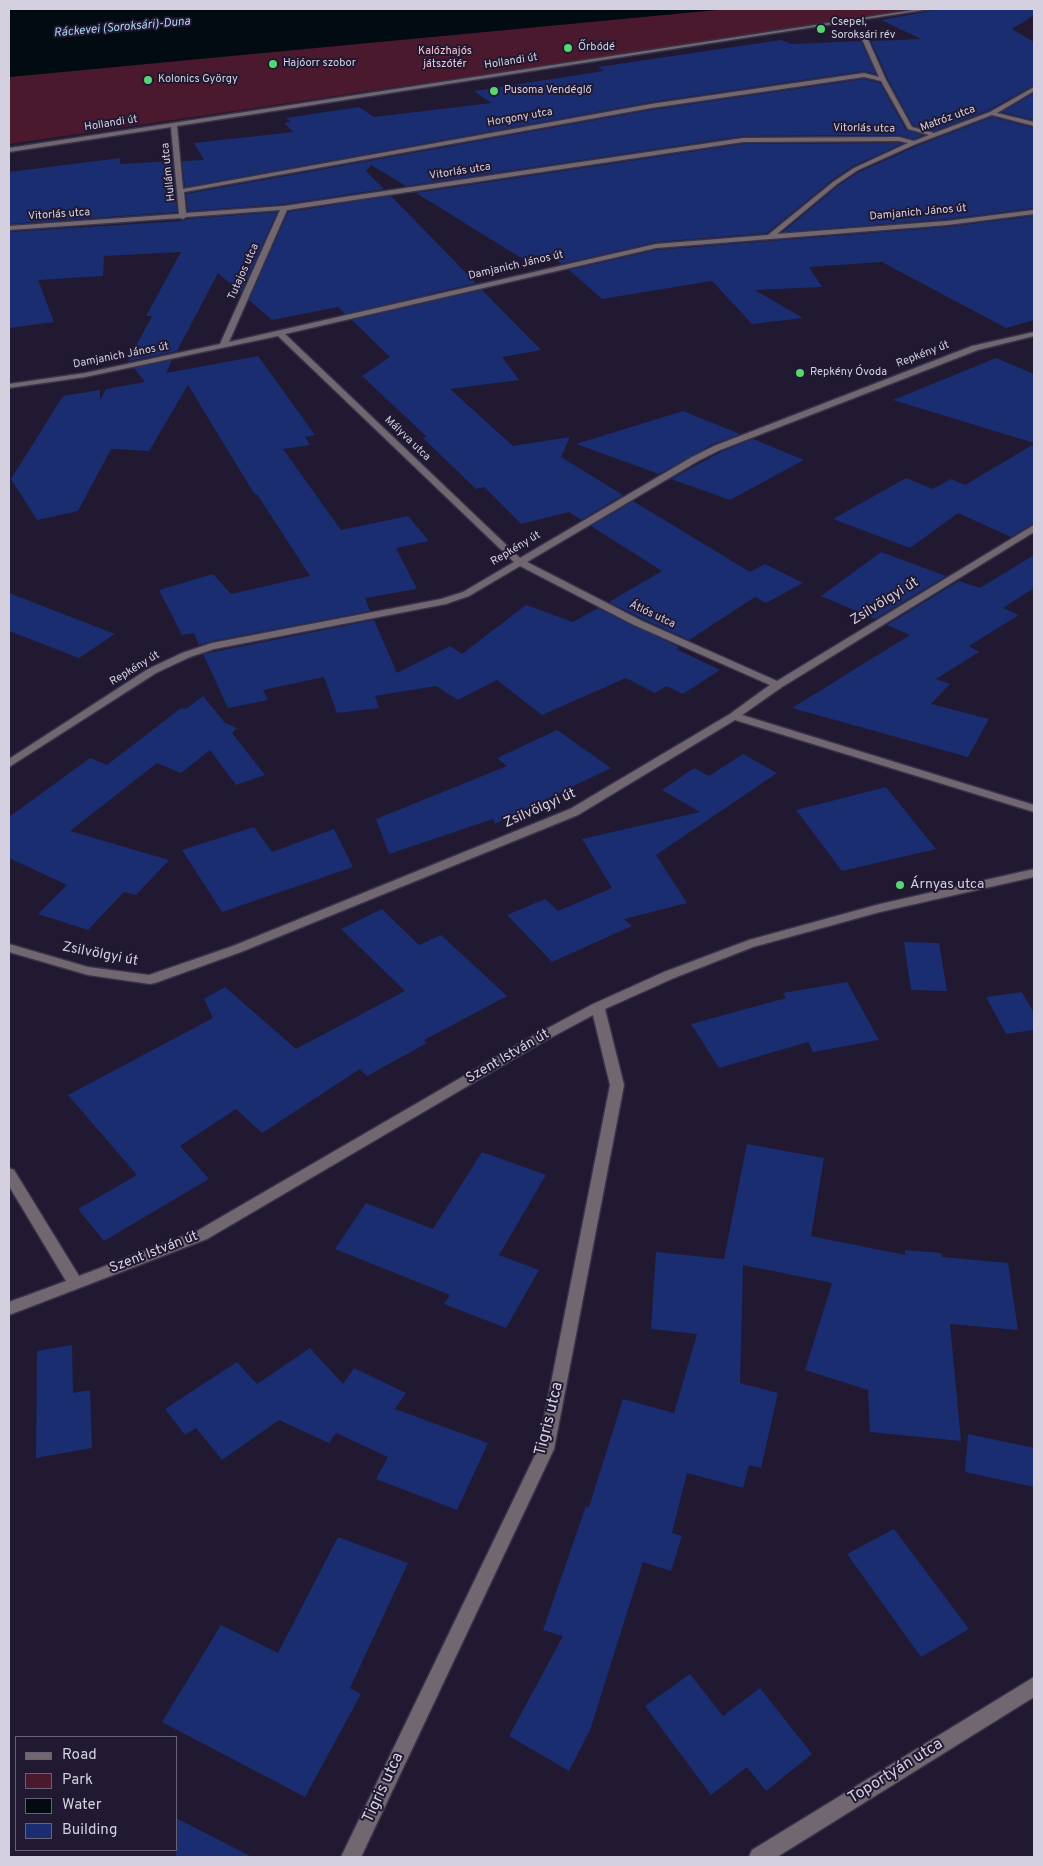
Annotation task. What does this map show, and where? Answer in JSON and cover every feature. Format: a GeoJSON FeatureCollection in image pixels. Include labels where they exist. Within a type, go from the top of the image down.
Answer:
{"type":"FeatureCollection","features":[{"type":"Feature","properties":{"kind":"street","name":"Hollandi út"},"geometry":{"type":"LineString","coordinates":[[9,150],[910,10],[928,9]]}},
{"type":"Feature","properties":{"kind":"street"},"geometry":{"type":"LineString","coordinates":[[864,37],[883,80],[910,128],[934,135]]}},
{"type":"Feature","properties":{"kind":"street","name":"Horgony utca"},"geometry":{"type":"LineString","coordinates":[[181,191],[611,112],[880,73]]}},
{"type":"Feature","properties":{"kind":"street","name":"Horgony utca"},"geometry":{"type":"LineString","coordinates":[[864,75],[883,80]]}},
{"type":"Feature","properties":{"kind":"street","name":"Matróz utca"},"geometry":{"type":"LineString","coordinates":[[771,236],[835,183],[856,170],[914,143],[992,113],[1034,89]]}},
{"type":"Feature","properties":{"kind":"street"},"geometry":{"type":"LineString","coordinates":[[992,113],[1034,124]]}},
{"type":"Feature","properties":{"kind":"street","name":"Hullám utca"},"geometry":{"type":"LineString","coordinates":[[174,124],[183,217]]}},
{"type":"Feature","properties":{"kind":"street","name":"Vitorlás utca"},"geometry":{"type":"LineString","coordinates":[[9,228],[183,217],[284,208],[743,140],[899,139],[914,143]]}},
{"type":"Feature","properties":{"kind":"street","name":"Tutajos utca"},"geometry":{"type":"LineString","coordinates":[[224,345],[284,208]]}},
{"type":"Feature","properties":{"kind":"street","name":"Damjanich János út"},"geometry":{"type":"LineString","coordinates":[[9,386],[131,366],[656,246],[947,222],[1034,212]]}},
{"type":"Feature","properties":{"kind":"street","name":"Mályva utca"},"geometry":{"type":"LineString","coordinates":[[279,332],[519,562]]}},
{"type":"Feature","properties":{"kind":"street","name":"Repkény út"},"geometry":{"type":"LineString","coordinates":[[9,764],[152,671],[186,655],[234,642],[443,602],[466,594],[695,458],[716,448],[975,348],[1034,334]]}},
{"type":"Feature","properties":{"kind":"street","name":"Zsilvölgyi út"},"geometry":{"type":"LineString","coordinates":[[9,948],[88,971],[150,980],[237,949],[574,812],[734,716],[778,685],[1034,528]]}},
{"type":"Feature","properties":{"kind":"street","name":"Átlós utca"},"geometry":{"type":"LineString","coordinates":[[519,562],[638,623],[778,685]]}},
{"type":"Feature","properties":{"kind":"street"},"geometry":{"type":"LineString","coordinates":[[734,716],[1034,809]]}},
{"type":"Feature","properties":{"kind":"street","name":"Szent István út"},"geometry":{"type":"LineString","coordinates":[[9,1309],[202,1235],[536,1040],[598,1007],[669,975],[749,944],[880,908],[1034,873]]}},
{"type":"Feature","properties":{"kind":"street","name":"Tigris utca"},"geometry":{"type":"LineString","coordinates":[[351,1857],[546,1449],[618,1085],[598,1007]]}},
{"type":"Feature","properties":{"kind":"street"},"geometry":{"type":"LineString","coordinates":[[9,1174],[75,1283]]}},
{"type":"Feature","properties":{"kind":"street","name":"Toportyán utca"},"geometry":{"type":"LineString","coordinates":[[759,1857],[1034,1686]]}},
{"type":"Feature","properties":{"kind":"green space","name":"Kalózhajós játszótér"},"geometry":{"type":"Polygon","coordinates":[[[727,9],[928,9],[9,144],[9,77],[727,9]]]}},
{"type":"Feature","properties":{"kind":"water","name":"Ráckevei (Soroksári)-Duna"},"geometry":{"type":"Polygon","coordinates":[[[9,9],[727,9],[9,77],[9,9]]]}},
{"type":"Feature","properties":{"kind":"building"},"geometry":{"type":"Polygon","coordinates":[[[932,9],[1034,9],[1034,15],[1012,29],[1034,42],[1034,85],[989,110],[934,131],[913,125],[888,79],[871,41],[921,39],[881,20],[930,11],[932,9]]]}},
{"type":"Feature","properties":{"kind":"building"},"geometry":{"type":"Polygon","coordinates":[[[781,40],[791,44],[861,41],[876,74],[864,71],[651,102],[185,187],[182,161],[204,160],[194,143],[293,132],[284,123],[291,122],[286,118],[359,107],[374,117],[491,103],[474,91],[604,71],[598,67],[781,40]]]}},
{"type":"Feature","properties":{"kind":"building"},"geometry":{"type":"Polygon","coordinates":[[[864,79],[880,83],[906,130],[923,135],[914,139],[899,135],[743,136],[406,186],[371,165],[366,171],[384,189],[284,204],[188,211],[186,194],[651,110],[864,79]]]}},
{"type":"Feature","properties":{"kind":"building"},"geometry":{"type":"Polygon","coordinates":[[[1034,93],[1034,120],[1002,112],[1034,93]]]}},
{"type":"Feature","properties":{"kind":"building"},"geometry":{"type":"Polygon","coordinates":[[[992,117],[1034,128],[1034,208],[947,219],[783,232],[838,186],[859,172],[917,146],[992,117]]]}},
{"type":"Feature","properties":{"kind":"building"},"geometry":{"type":"Polygon","coordinates":[[[743,144],[902,144],[853,166],[832,180],[767,233],[656,242],[561,264],[555,258],[531,264],[416,193],[743,144]]]}},
{"type":"Feature","properties":{"kind":"building"},"geometry":{"type":"Polygon","coordinates":[[[120,158],[120,164],[172,161],[177,212],[9,224],[9,172],[120,158]]]}},
{"type":"Feature","properties":{"kind":"building"},"geometry":{"type":"Polygon","coordinates":[[[391,196],[476,283],[345,314],[338,307],[272,320],[249,300],[288,212],[391,196]]]}},
{"type":"Feature","properties":{"kind":"building"},"geometry":{"type":"Polygon","coordinates":[[[277,212],[241,293],[218,273],[177,351],[128,361],[152,316],[146,316],[181,252],[104,256],[103,276],[38,280],[54,322],[9,328],[9,232],[182,221],[187,219],[277,212]]]}},
{"type":"Feature","properties":{"kind":"building"},"geometry":{"type":"Polygon","coordinates":[[[1034,216],[1034,320],[1006,328],[882,262],[809,267],[822,287],[755,290],[803,318],[752,324],[712,281],[602,299],[569,270],[656,250],[947,227],[1034,216]]]}},
{"type":"Feature","properties":{"kind":"building"},"geometry":{"type":"Polygon","coordinates":[[[482,290],[541,350],[502,357],[519,380],[450,389],[513,446],[570,437],[561,457],[623,495],[581,520],[569,512],[521,524],[484,487],[476,489],[423,438],[427,437],[362,376],[390,357],[352,320],[482,290]]]}},
{"type":"Feature","properties":{"kind":"building"},"geometry":{"type":"Polygon","coordinates":[[[258,356],[315,435],[305,437],[310,445],[283,449],[341,530],[408,516],[429,541],[396,548],[417,589],[365,598],[370,611],[199,645],[194,633],[182,635],[159,590],[213,574],[231,594],[310,576],[257,494],[255,495],[188,385],[149,451],[111,449],[78,511],[37,520],[11,479],[63,396],[100,390],[100,400],[106,389],[145,382],[134,368],[172,360],[166,373],[258,356]]]}},
{"type":"Feature","properties":{"kind":"building"},"geometry":{"type":"Polygon","coordinates":[[[996,358],[1034,374],[1034,443],[893,400],[996,358]]]}},
{"type":"Feature","properties":{"kind":"building"},"geometry":{"type":"Polygon","coordinates":[[[683,411],[740,434],[713,444],[659,474],[576,444],[683,411]]]}},
{"type":"Feature","properties":{"kind":"building"},"geometry":{"type":"Polygon","coordinates":[[[753,439],[804,460],[730,500],[671,479],[721,452],[753,439]]]}},
{"type":"Feature","properties":{"kind":"building"},"geometry":{"type":"Polygon","coordinates":[[[1034,444],[1034,523],[1011,537],[958,513],[910,548],[833,519],[906,478],[933,489],[951,479],[965,485],[1034,444]]]}},
{"type":"Feature","properties":{"kind":"building"},"geometry":{"type":"Polygon","coordinates":[[[633,501],[750,572],[765,564],[803,583],[766,603],[755,597],[689,640],[643,619],[609,602],[662,571],[591,526],[633,501]]]}},
{"type":"Feature","properties":{"kind":"building"},"geometry":{"type":"Polygon","coordinates":[[[881,552],[946,576],[875,619],[821,596],[881,552]]]}},
{"type":"Feature","properties":{"kind":"building"},"geometry":{"type":"Polygon","coordinates":[[[1034,555],[1034,588],[1003,608],[1019,615],[969,646],[979,652],[936,679],[950,684],[931,704],[989,719],[968,757],[792,708],[910,635],[887,625],[959,581],[980,588],[1034,555]]]}},
{"type":"Feature","properties":{"kind":"building"},"geometry":{"type":"Polygon","coordinates":[[[9,593],[115,634],[79,658],[9,631],[9,593]]]}},
{"type":"Feature","properties":{"kind":"building"},"geometry":{"type":"Polygon","coordinates":[[[526,605],[573,622],[598,608],[679,647],[676,649],[720,670],[683,694],[666,686],[655,693],[626,678],[542,715],[497,680],[458,700],[436,686],[375,696],[379,708],[337,713],[324,677],[263,690],[268,700],[228,708],[203,654],[374,620],[397,673],[450,646],[462,654],[526,605]]]}},
{"type":"Feature","properties":{"kind":"building"},"geometry":{"type":"Polygon","coordinates":[[[203,696],[225,723],[237,728],[232,733],[265,775],[236,785],[210,750],[181,773],[157,763],[70,831],[169,860],[136,895],[124,892],[88,930],[38,914],[67,885],[9,858],[9,817],[90,758],[107,765],[181,708],[186,709],[203,696]]]}},
{"type":"Feature","properties":{"kind":"building"},"geometry":{"type":"Polygon","coordinates":[[[557,730],[611,768],[495,824],[493,819],[389,854],[376,819],[507,766],[497,758],[557,730]]]}},
{"type":"Feature","properties":{"kind":"building"},"geometry":{"type":"Polygon","coordinates":[[[743,754],[777,773],[656,855],[687,903],[624,919],[632,926],[552,962],[507,915],[545,899],[558,911],[612,888],[582,839],[700,812],[662,790],[694,768],[709,776],[743,754]]]}},
{"type":"Feature","properties":{"kind":"building"},"geometry":{"type":"Polygon","coordinates":[[[886,787],[936,849],[842,871],[796,810],[886,787]]]}},
{"type":"Feature","properties":{"kind":"building"},"geometry":{"type":"Polygon","coordinates":[[[254,827],[272,852],[334,829],[353,867],[222,912],[182,850],[254,827]]]}},
{"type":"Feature","properties":{"kind":"building"},"geometry":{"type":"Polygon","coordinates":[[[382,909],[419,945],[441,935],[507,996],[424,1040],[427,1043],[367,1076],[360,1069],[262,1133],[236,1109],[180,1146],[209,1179],[104,1241],[78,1209],[137,1175],[68,1095],[213,1018],[204,999],[225,987],[296,1049],[405,991],[341,929],[382,909]]]}},
{"type":"Feature","properties":{"kind":"building"},"geometry":{"type":"Polygon","coordinates":[[[904,942],[939,943],[947,991],[911,990],[904,942]]]}},
{"type":"Feature","properties":{"kind":"building"},"geometry":{"type":"Polygon","coordinates":[[[847,982],[879,1040],[813,1052],[808,1042],[719,1068],[691,1024],[786,998],[783,993],[847,982]]]}},
{"type":"Feature","properties":{"kind":"building"},"geometry":{"type":"Polygon","coordinates":[[[1022,992],[1034,1013],[1034,1030],[1006,1034],[986,997],[1022,992]]]}},
{"type":"Feature","properties":{"kind":"building"},"geometry":{"type":"Polygon","coordinates":[[[747,1144],[824,1158],[811,1236],[905,1255],[905,1250],[941,1253],[942,1257],[1008,1263],[1018,1330],[950,1324],[961,1441],[870,1432],[868,1390],[805,1370],[832,1283],[743,1265],[740,1383],[778,1393],[761,1468],[749,1465],[743,1488],[687,1473],[672,1533],[682,1536],[671,1571],[643,1562],[590,1730],[569,1771],[509,1736],[563,1636],[543,1630],[586,1506],[589,1507],[623,1399],[674,1413],[697,1334],[651,1329],[656,1252],[724,1259],[747,1144]]]}},
{"type":"Feature","properties":{"kind":"building"},"geometry":{"type":"Polygon","coordinates":[[[482,1152],[546,1175],[499,1255],[539,1270],[506,1328],[444,1304],[450,1295],[335,1249],[366,1203],[433,1229],[482,1152]]]}},
{"type":"Feature","properties":{"kind":"building"},"geometry":{"type":"Polygon","coordinates":[[[72,1345],[73,1393],[90,1390],[92,1448],[36,1458],[37,1351],[72,1345]]]}},
{"type":"Feature","properties":{"kind":"building"},"geometry":{"type":"Polygon","coordinates":[[[310,1348],[343,1384],[354,1368],[406,1393],[395,1409],[488,1443],[457,1510],[376,1479],[388,1457],[336,1433],[329,1443],[279,1420],[222,1460],[196,1428],[185,1435],[165,1409],[237,1362],[257,1384],[310,1348]]]}},
{"type":"Feature","properties":{"kind":"building"},"geometry":{"type":"Polygon","coordinates":[[[968,1434],[1034,1448],[1034,1487],[965,1472],[968,1434]]]}},
{"type":"Feature","properties":{"kind":"building"},"geometry":{"type":"Polygon","coordinates":[[[894,1529],[969,1629],[921,1657],[847,1554],[894,1529]]]}},
{"type":"Feature","properties":{"kind":"building"},"geometry":{"type":"Polygon","coordinates":[[[338,1537],[408,1563],[350,1688],[361,1694],[305,1797],[162,1722],[221,1625],[278,1653],[338,1537]]]}},
{"type":"Feature","properties":{"kind":"building"},"geometry":{"type":"Polygon","coordinates":[[[690,1674],[723,1716],[760,1688],[812,1754],[766,1791],[747,1767],[711,1795],[645,1706],[690,1674]]]}},
{"type":"Feature","properties":{"kind":"building"},"geometry":{"type":"Polygon","coordinates":[[[178,1819],[252,1857],[176,1857],[176,1851],[178,1851],[178,1819]]]}},
{"type":"Feature","properties":{"kind":"place","name":"Csepel, Soroksári rév"},"geometry":{"type":"Point","coordinates":[821,29]}},
{"type":"Feature","properties":{"kind":"place","name":"Őrbódé"},"geometry":{"type":"Point","coordinates":[568,48]}},
{"type":"Feature","properties":{"kind":"place","name":"Hajóorr szobor"},"geometry":{"type":"Point","coordinates":[273,64]}},
{"type":"Feature","properties":{"kind":"place","name":"Kolonics György"},"geometry":{"type":"Point","coordinates":[148,80]}},
{"type":"Feature","properties":{"kind":"place","name":"Pusoma Vendéglő"},"geometry":{"type":"Point","coordinates":[494,91]}},
{"type":"Feature","properties":{"kind":"place","name":"Repkény Óvoda"},"geometry":{"type":"Point","coordinates":[800,373]}},
{"type":"Feature","properties":{"kind":"place","name":"Árnyas utca"},"geometry":{"type":"Point","coordinates":[900,885]}}]}
